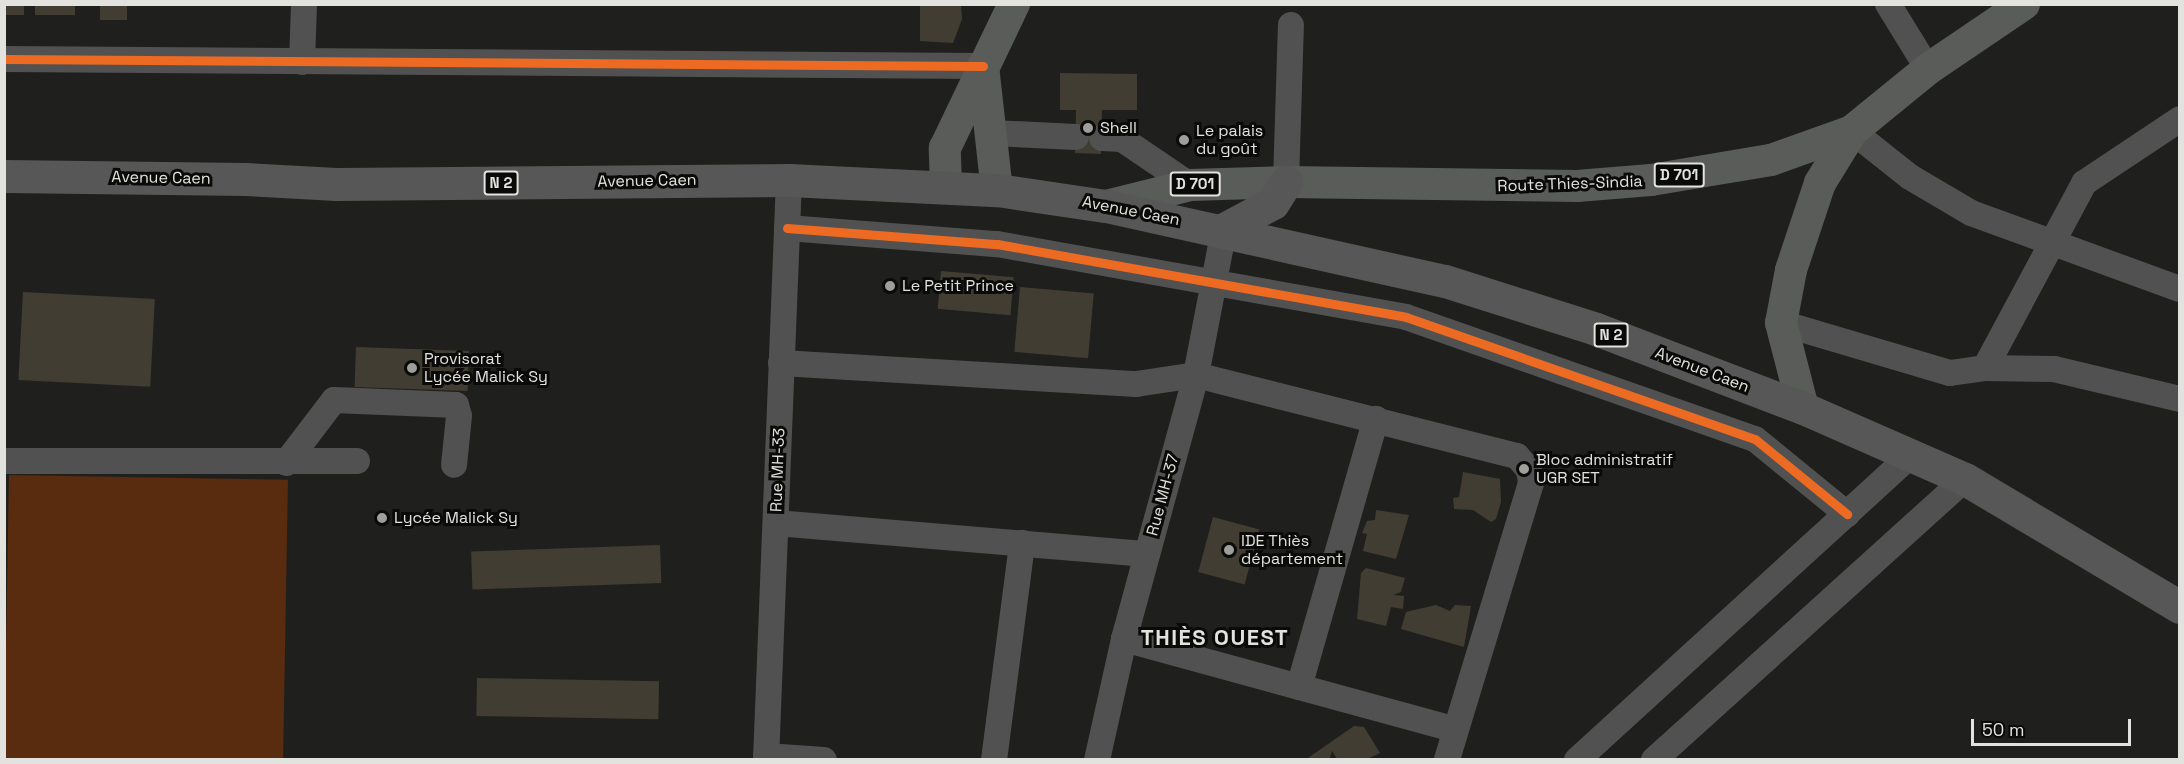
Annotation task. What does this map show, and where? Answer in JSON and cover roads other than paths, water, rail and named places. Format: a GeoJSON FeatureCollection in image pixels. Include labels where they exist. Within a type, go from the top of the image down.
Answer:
{"type":"FeatureCollection","features":[{"type":"Feature","properties":{"kind":"highway","name":"Avenue Caen"},"geometry":{"type":"LineString","coordinates":[[4,176],[245,179],[336,184],[789,180],[997,190],[1106,206],[1224,230],[1446,281],[1596,330],[1803,408],[1965,479],[2180,606]]}},
{"type":"Feature","properties":{"kind":"highway"},"geometry":{"type":"LineString","coordinates":[[1224,230],[1272,203],[1286,182]]}},
{"type":"Feature","properties":{"kind":"main road"},"geometry":{"type":"LineString","coordinates":[[946,186],[945,148],[1014,4]]}},
{"type":"Feature","properties":{"kind":"main road","name":"Route Thies-Sindia"},"geometry":{"type":"LineString","coordinates":[[1106,206],[1190,185],[1286,182],[1503,187],[1651,180],[1771,160],[1852,131],[1928,69],[2024,4]]}},
{"type":"Feature","properties":{"kind":"main road"},"geometry":{"type":"LineString","coordinates":[[983,66],[997,190]]}},
{"type":"Feature","properties":{"kind":"main road"},"geometry":{"type":"LineString","coordinates":[[1803,408],[1781,323],[1802,227],[1820,183],[1852,131]]}},
{"type":"Feature","properties":{"kind":"street"},"geometry":{"type":"LineString","coordinates":[[302,62],[304,4]]}},
{"type":"Feature","properties":{"kind":"street"},"geometry":{"type":"LineString","coordinates":[[1888,4],[1928,69]]}},
{"type":"Feature","properties":{"kind":"street"},"geometry":{"type":"LineString","coordinates":[[1286,182],[1291,25]]}},
{"type":"Feature","properties":{"kind":"street"},"geometry":{"type":"LineString","coordinates":[[4,59],[983,66]]}},
{"type":"Feature","properties":{"kind":"street"},"geometry":{"type":"LineString","coordinates":[[1852,131],[1910,177],[1971,213],[2176,283]]}},
{"type":"Feature","properties":{"kind":"street"},"geometry":{"type":"LineString","coordinates":[[1985,368],[2084,183],[2175,131]]}},
{"type":"Feature","properties":{"kind":"street"},"geometry":{"type":"LineString","coordinates":[[992,134],[1076,137]]}},
{"type":"Feature","properties":{"kind":"street"},"geometry":{"type":"LineString","coordinates":[[1102,138],[1122,139],[1190,185]]}},
{"type":"Feature","properties":{"kind":"street","name":"Rue MH-33"},"geometry":{"type":"LineString","coordinates":[[766,758],[789,180]]}},
{"type":"Feature","properties":{"kind":"street"},"geometry":{"type":"LineString","coordinates":[[787,228],[997,244],[1406,317],[1755,439],[1847,514]]}},
{"type":"Feature","properties":{"kind":"street","name":"Rue MH-37"},"geometry":{"type":"LineString","coordinates":[[1096,759],[1124,639],[1196,375],[1224,230]]}},
{"type":"Feature","properties":{"kind":"street"},"geometry":{"type":"LineString","coordinates":[[1781,323],[1941,371],[1985,368],[2054,369],[2180,399]]}},
{"type":"Feature","properties":{"kind":"street"},"geometry":{"type":"LineString","coordinates":[[781,363],[1136,384],[1196,375],[1511,453],[1522,460],[1531,477],[1454,729],[1447,759]]}},
{"type":"Feature","properties":{"kind":"street"},"geometry":{"type":"LineString","coordinates":[[286,463],[334,400],[456,405],[459,416],[454,465]]}},
{"type":"Feature","properties":{"kind":"street"},"geometry":{"type":"LineString","coordinates":[[1299,687],[1376,419]]}},
{"type":"Feature","properties":{"kind":"street"},"geometry":{"type":"LineString","coordinates":[[1577,759],[1911,454]]}},
{"type":"Feature","properties":{"kind":"street"},"geometry":{"type":"LineString","coordinates":[[4,461],[286,463],[357,461]]}},
{"type":"Feature","properties":{"kind":"street"},"geometry":{"type":"LineString","coordinates":[[1654,759],[1965,479]]}},
{"type":"Feature","properties":{"kind":"street"},"geometry":{"type":"LineString","coordinates":[[776,523],[1148,554]]}},
{"type":"Feature","properties":{"kind":"street"},"geometry":{"type":"LineString","coordinates":[[994,759],[1022,543]]}},
{"type":"Feature","properties":{"kind":"street"},"geometry":{"type":"LineString","coordinates":[[1124,639],[1454,729]]}},
{"type":"Feature","properties":{"kind":"street"},"geometry":{"type":"LineString","coordinates":[[766,758],[824,759]]}},
{"type":"Feature","properties":{"kind":"place","name":"Shell"},"geometry":{"type":"Point","coordinates":[1088,128]}},
{"type":"Feature","properties":{"kind":"place","name":"Le palais du goût"},"geometry":{"type":"Point","coordinates":[1184,140]}},
{"type":"Feature","properties":{"kind":"place","name":"Le Petit Prince"},"geometry":{"type":"Point","coordinates":[890,286]}},
{"type":"Feature","properties":{"kind":"place","name":"Provisorat Lycée Malick Sy"},"geometry":{"type":"Point","coordinates":[412,368]}},
{"type":"Feature","properties":{"kind":"place","name":"Bloc administratif UGR SET"},"geometry":{"type":"Point","coordinates":[1524,469]}},
{"type":"Feature","properties":{"kind":"place","name":"Lycée Malick Sy"},"geometry":{"type":"Point","coordinates":[382,518]}},
{"type":"Feature","properties":{"kind":"place","name":"IDE Thiès département"},"geometry":{"type":"Point","coordinates":[1229,550]}},
{"type":"Feature","properties":{"kind":"district","name":"THIÈS OUEST"},"geometry":{"type":"Point","coordinates":[1215,638]}}]}
